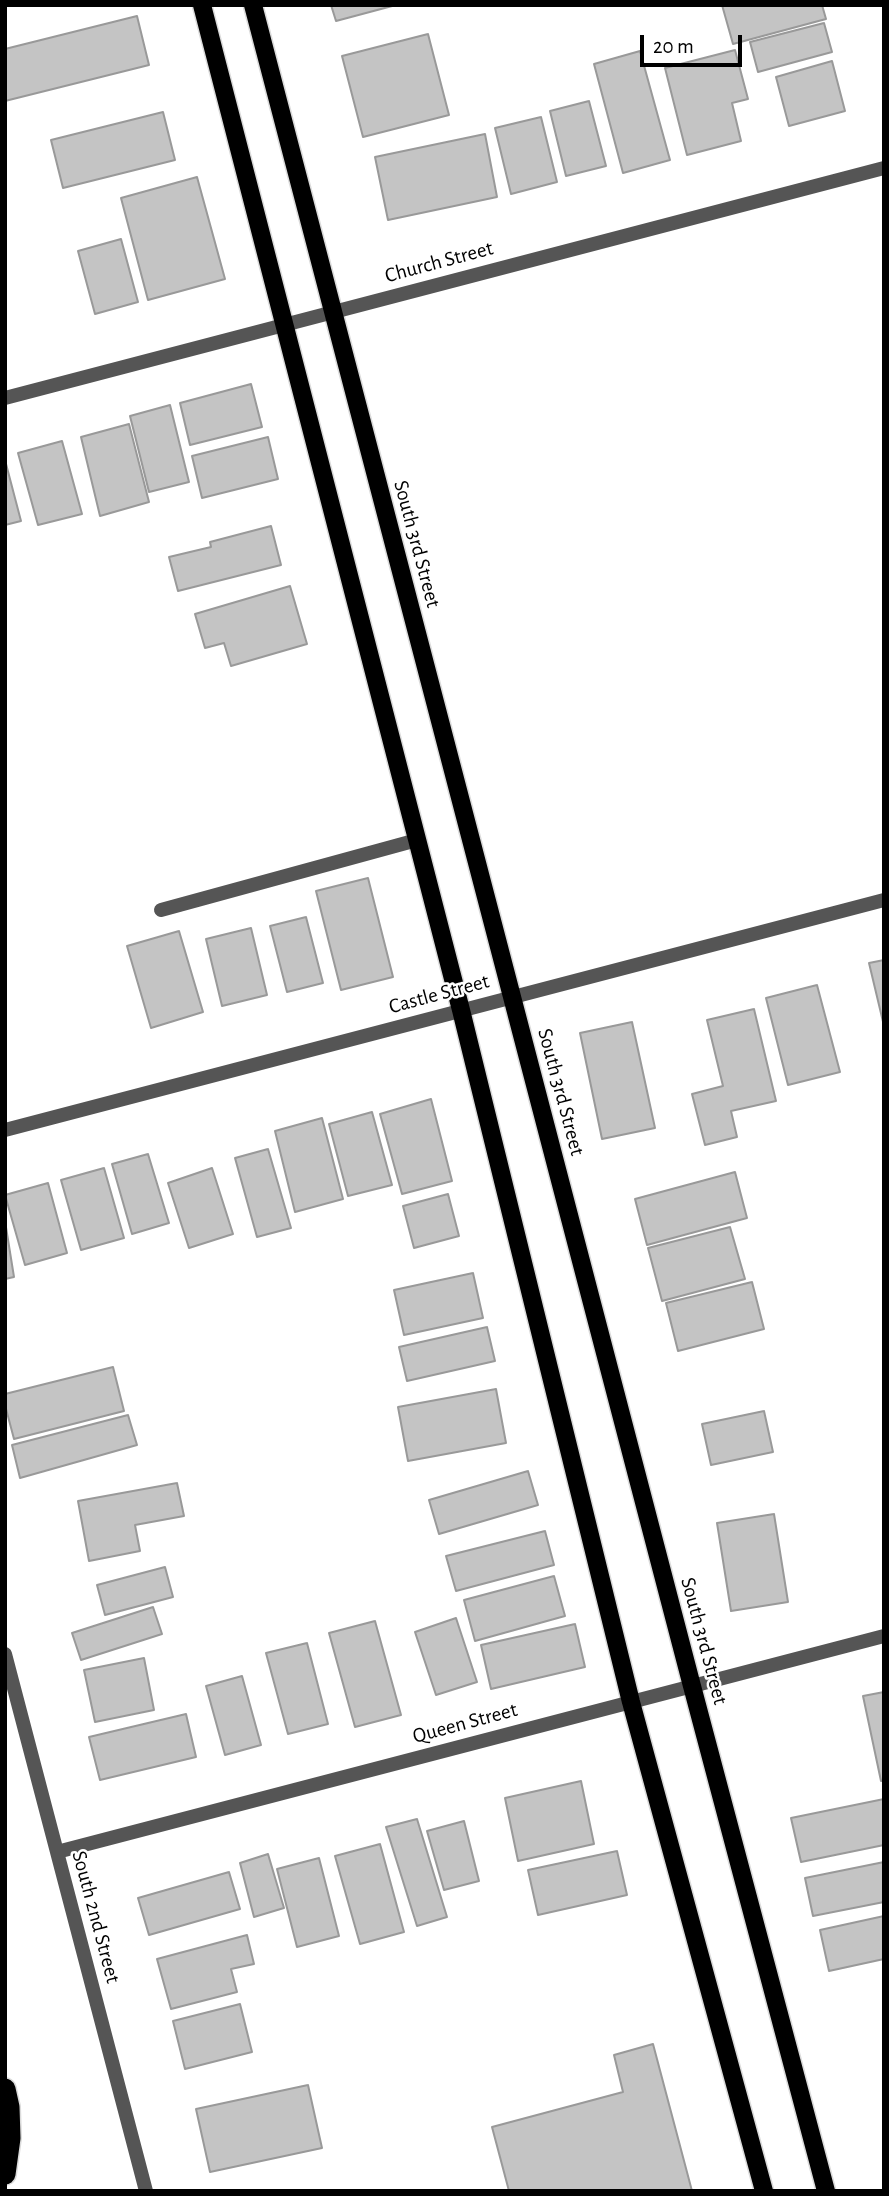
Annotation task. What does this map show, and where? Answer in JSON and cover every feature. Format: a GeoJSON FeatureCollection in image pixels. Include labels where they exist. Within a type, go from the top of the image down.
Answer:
{"type":"FeatureCollection","features":[{"type":"Feature","properties":{"kind":"highway"},"geometry":{"type":"LineString","coordinates":[[5,2089],[9,2107],[10,2138],[5,2174]]}},
{"type":"Feature","properties":{"kind":"main road"},"geometry":{"type":"LineString","coordinates":[[202,5],[461,1010],[631,1702],[764,2191]]}},
{"type":"Feature","properties":{"kind":"main road","name":"South 3rd Street"},"geometry":{"type":"LineString","coordinates":[[253,5],[826,2191]]}},
{"type":"Feature","properties":{"kind":"street","name":"Church Street"},"geometry":{"type":"LineString","coordinates":[[5,398],[884,168]]}},
{"type":"Feature","properties":{"kind":"street"},"geometry":{"type":"LineString","coordinates":[[161,909],[417,840]]}},
{"type":"Feature","properties":{"kind":"street","name":"Castle Street"},"geometry":{"type":"LineString","coordinates":[[5,1130],[884,900]]}},
{"type":"Feature","properties":{"kind":"street","name":"Queen Street"},"geometry":{"type":"LineString","coordinates":[[57,1852],[884,1636]]}},
{"type":"Feature","properties":{"kind":"street","name":"South 2nd Street"},"geometry":{"type":"LineString","coordinates":[[5,1654],[146,2191]]}},
{"type":"Feature","properties":{"kind":"building"},"geometry":{"type":"Polygon","coordinates":[[[331,5],[396,5],[336,21],[331,5]]]}},
{"type":"Feature","properties":{"kind":"building"},"geometry":{"type":"Polygon","coordinates":[[[722,5],[822,5],[826,19],[733,44],[722,5]]]}},
{"type":"Feature","properties":{"kind":"building"},"geometry":{"type":"Polygon","coordinates":[[[137,16],[149,65],[5,101],[5,49],[137,16]]]}},
{"type":"Feature","properties":{"kind":"building"},"geometry":{"type":"Polygon","coordinates":[[[824,23],[832,52],[758,72],[750,42],[824,23]]]}},
{"type":"Feature","properties":{"kind":"building"},"geometry":{"type":"Polygon","coordinates":[[[428,34],[449,115],[363,137],[342,56],[428,34]]]}},
{"type":"Feature","properties":{"kind":"building"},"geometry":{"type":"Polygon","coordinates":[[[735,50],[748,99],[732,103],[741,141],[687,155],[665,68],[735,50]]]}},
{"type":"Feature","properties":{"kind":"building"},"geometry":{"type":"Polygon","coordinates":[[[640,51],[670,160],[623,173],[594,64],[640,51]]]}},
{"type":"Feature","properties":{"kind":"building"},"geometry":{"type":"Polygon","coordinates":[[[832,61],[845,111],[789,126],[776,77],[832,61]]]}},
{"type":"Feature","properties":{"kind":"building"},"geometry":{"type":"Polygon","coordinates":[[[589,101],[606,166],[566,176],[550,111],[589,101]]]}},
{"type":"Feature","properties":{"kind":"building"},"geometry":{"type":"Polygon","coordinates":[[[163,112],[175,160],[63,188],[51,140],[163,112]]]}},
{"type":"Feature","properties":{"kind":"building"},"geometry":{"type":"Polygon","coordinates":[[[541,117],[557,182],[511,194],[495,128],[541,117]]]}},
{"type":"Feature","properties":{"kind":"building"},"geometry":{"type":"Polygon","coordinates":[[[485,134],[497,197],[388,220],[375,157],[485,134]]]}},
{"type":"Feature","properties":{"kind":"building"},"geometry":{"type":"Polygon","coordinates":[[[197,177],[225,279],[148,300],[121,198],[197,177]]]}},
{"type":"Feature","properties":{"kind":"building"},"geometry":{"type":"Polygon","coordinates":[[[121,239],[138,302],[95,314],[78,251],[121,239]]]}},
{"type":"Feature","properties":{"kind":"building"},"geometry":{"type":"Polygon","coordinates":[[[251,384],[262,427],[190,445],[180,403],[251,384]]]}},
{"type":"Feature","properties":{"kind":"building"},"geometry":{"type":"Polygon","coordinates":[[[170,405],[189,482],[149,492],[130,416],[170,405]]]}},
{"type":"Feature","properties":{"kind":"building"},"geometry":{"type":"Polygon","coordinates":[[[129,424],[149,502],[100,516],[81,437],[129,424]]]}},
{"type":"Feature","properties":{"kind":"building"},"geometry":{"type":"Polygon","coordinates":[[[268,437],[278,479],[202,498],[192,456],[268,437]]]}},
{"type":"Feature","properties":{"kind":"building"},"geometry":{"type":"Polygon","coordinates":[[[62,441],[82,514],[38,525],[18,453],[62,441]]]}},
{"type":"Feature","properties":{"kind":"building"},"geometry":{"type":"Polygon","coordinates":[[[5,460],[21,521],[5,525],[5,460]]]}},
{"type":"Feature","properties":{"kind":"building"},"geometry":{"type":"Polygon","coordinates":[[[271,526],[281,565],[178,591],[169,557],[211,547],[210,542],[271,526]]]}},
{"type":"Feature","properties":{"kind":"building"},"geometry":{"type":"Polygon","coordinates":[[[290,586],[307,644],[231,666],[224,643],[205,648],[195,614],[290,586]]]}},
{"type":"Feature","properties":{"kind":"building"},"geometry":{"type":"Polygon","coordinates":[[[368,878],[393,977],[341,990],[316,891],[368,878]]]}},
{"type":"Feature","properties":{"kind":"building"},"geometry":{"type":"Polygon","coordinates":[[[306,917],[323,983],[287,992],[270,926],[306,917]]]}},
{"type":"Feature","properties":{"kind":"building"},"geometry":{"type":"Polygon","coordinates":[[[251,928],[267,995],[222,1006],[206,939],[251,928]]]}},
{"type":"Feature","properties":{"kind":"building"},"geometry":{"type":"Polygon","coordinates":[[[179,931],[203,1012],[151,1028],[127,946],[179,931]]]}},
{"type":"Feature","properties":{"kind":"building"},"geometry":{"type":"Polygon","coordinates":[[[884,960],[884,1026],[869,963],[884,960]]]}},
{"type":"Feature","properties":{"kind":"building"},"geometry":{"type":"Polygon","coordinates":[[[817,985],[840,1072],[788,1085],[766,998],[817,985]]]}},
{"type":"Feature","properties":{"kind":"building"},"geometry":{"type":"Polygon","coordinates":[[[754,1009],[776,1101],[731,1111],[737,1137],[705,1145],[692,1094],[723,1086],[707,1020],[754,1009]]]}},
{"type":"Feature","properties":{"kind":"building"},"geometry":{"type":"Polygon","coordinates":[[[632,1022],[655,1128],[602,1139],[580,1033],[632,1022]]]}},
{"type":"Feature","properties":{"kind":"building"},"geometry":{"type":"Polygon","coordinates":[[[431,1099],[452,1181],[402,1194],[380,1114],[431,1099]]]}},
{"type":"Feature","properties":{"kind":"building"},"geometry":{"type":"Polygon","coordinates":[[[372,1112],[392,1185],[348,1196],[329,1124],[372,1112]]]}},
{"type":"Feature","properties":{"kind":"building"},"geometry":{"type":"Polygon","coordinates":[[[322,1118],[343,1199],[295,1212],[275,1131],[322,1118]]]}},
{"type":"Feature","properties":{"kind":"building"},"geometry":{"type":"Polygon","coordinates":[[[268,1149],[291,1228],[257,1237],[235,1158],[268,1149]]]}},
{"type":"Feature","properties":{"kind":"building"},"geometry":{"type":"Polygon","coordinates":[[[148,1154],[169,1223],[132,1234],[112,1164],[148,1154]]]}},
{"type":"Feature","properties":{"kind":"building"},"geometry":{"type":"Polygon","coordinates":[[[104,1168],[124,1238],[81,1250],[61,1180],[104,1168]]]}},
{"type":"Feature","properties":{"kind":"building"},"geometry":{"type":"Polygon","coordinates":[[[212,1168],[233,1234],[189,1248],[168,1183],[212,1168]]]}},
{"type":"Feature","properties":{"kind":"building"},"geometry":{"type":"Polygon","coordinates":[[[735,1172],[747,1218],[647,1245],[635,1199],[735,1172]]]}},
{"type":"Feature","properties":{"kind":"building"},"geometry":{"type":"Polygon","coordinates":[[[48,1183],[67,1253],[25,1265],[5,1195],[48,1183]]]}},
{"type":"Feature","properties":{"kind":"building"},"geometry":{"type":"Polygon","coordinates":[[[448,1194],[459,1236],[414,1248],[403,1206],[448,1194]]]}},
{"type":"Feature","properties":{"kind":"building"},"geometry":{"type":"Polygon","coordinates":[[[5,1221],[14,1277],[5,1279],[5,1221]]]}},
{"type":"Feature","properties":{"kind":"building"},"geometry":{"type":"Polygon","coordinates":[[[730,1227],[745,1279],[662,1301],[648,1248],[730,1227]]]}},
{"type":"Feature","properties":{"kind":"building"},"geometry":{"type":"Polygon","coordinates":[[[473,1273],[483,1318],[404,1335],[394,1290],[473,1273]]]}},
{"type":"Feature","properties":{"kind":"building"},"geometry":{"type":"Polygon","coordinates":[[[752,1282],[764,1329],[678,1351],[666,1303],[752,1282]]]}},
{"type":"Feature","properties":{"kind":"building"},"geometry":{"type":"Polygon","coordinates":[[[487,1327],[495,1361],[407,1381],[399,1347],[487,1327]]]}},
{"type":"Feature","properties":{"kind":"building"},"geometry":{"type":"Polygon","coordinates":[[[113,1367],[124,1411],[14,1439],[5,1405],[5,1394],[113,1367]]]}},
{"type":"Feature","properties":{"kind":"building"},"geometry":{"type":"Polygon","coordinates":[[[496,1389],[506,1443],[408,1461],[398,1407],[496,1389]]]}},
{"type":"Feature","properties":{"kind":"building"},"geometry":{"type":"Polygon","coordinates":[[[764,1411],[773,1452],[711,1465],[702,1424],[764,1411]]]}},
{"type":"Feature","properties":{"kind":"building"},"geometry":{"type":"Polygon","coordinates":[[[128,1415],[137,1445],[20,1478],[12,1445],[128,1415]]]}},
{"type":"Feature","properties":{"kind":"building"},"geometry":{"type":"Polygon","coordinates":[[[528,1471],[538,1505],[439,1534],[429,1500],[528,1471]]]}},
{"type":"Feature","properties":{"kind":"building"},"geometry":{"type":"Polygon","coordinates":[[[177,1483],[184,1516],[135,1525],[140,1551],[89,1561],[78,1501],[177,1483]]]}},
{"type":"Feature","properties":{"kind":"building"},"geometry":{"type":"Polygon","coordinates":[[[774,1514],[788,1602],[731,1611],[717,1523],[774,1514]]]}},
{"type":"Feature","properties":{"kind":"building"},"geometry":{"type":"Polygon","coordinates":[[[545,1531],[554,1565],[456,1591],[446,1556],[545,1531]]]}},
{"type":"Feature","properties":{"kind":"building"},"geometry":{"type":"Polygon","coordinates":[[[165,1567],[173,1597],[105,1615],[97,1585],[165,1567]]]}},
{"type":"Feature","properties":{"kind":"building"},"geometry":{"type":"Polygon","coordinates":[[[554,1576],[565,1616],[475,1641],[464,1600],[554,1576]]]}},
{"type":"Feature","properties":{"kind":"building"},"geometry":{"type":"Polygon","coordinates":[[[153,1607],[162,1634],[81,1660],[72,1633],[153,1607]]]}},
{"type":"Feature","properties":{"kind":"building"},"geometry":{"type":"Polygon","coordinates":[[[456,1618],[477,1682],[436,1695],[415,1632],[456,1618]]]}},
{"type":"Feature","properties":{"kind":"building"},"geometry":{"type":"Polygon","coordinates":[[[375,1621],[401,1715],[355,1727],[329,1633],[375,1621]]]}},
{"type":"Feature","properties":{"kind":"building"},"geometry":{"type":"Polygon","coordinates":[[[575,1624],[585,1667],[491,1689],[481,1645],[575,1624]]]}},
{"type":"Feature","properties":{"kind":"building"},"geometry":{"type":"Polygon","coordinates":[[[307,1643],[328,1724],[288,1734],[266,1653],[307,1643]]]}},
{"type":"Feature","properties":{"kind":"building"},"geometry":{"type":"Polygon","coordinates":[[[144,1658],[154,1710],[95,1722],[84,1670],[144,1658]]]}},
{"type":"Feature","properties":{"kind":"building"},"geometry":{"type":"Polygon","coordinates":[[[242,1676],[261,1745],[225,1755],[206,1686],[242,1676]]]}},
{"type":"Feature","properties":{"kind":"building"},"geometry":{"type":"Polygon","coordinates":[[[884,1692],[884,1780],[881,1781],[863,1696],[884,1692]]]}},
{"type":"Feature","properties":{"kind":"building"},"geometry":{"type":"Polygon","coordinates":[[[186,1714],[196,1757],[100,1780],[89,1737],[186,1714]]]}},
{"type":"Feature","properties":{"kind":"building"},"geometry":{"type":"Polygon","coordinates":[[[581,1781],[594,1844],[518,1861],[505,1798],[581,1781]]]}},
{"type":"Feature","properties":{"kind":"building"},"geometry":{"type":"Polygon","coordinates":[[[884,1799],[884,1845],[801,1862],[791,1818],[884,1799]]]}},
{"type":"Feature","properties":{"kind":"building"},"geometry":{"type":"Polygon","coordinates":[[[417,1819],[447,1917],[417,1926],[386,1827],[417,1819]]]}},
{"type":"Feature","properties":{"kind":"building"},"geometry":{"type":"Polygon","coordinates":[[[464,1821],[479,1881],[444,1890],[427,1831],[464,1821]]]}},
{"type":"Feature","properties":{"kind":"building"},"geometry":{"type":"Polygon","coordinates":[[[380,1844],[404,1932],[360,1944],[335,1856],[380,1844]]]}},
{"type":"Feature","properties":{"kind":"building"},"geometry":{"type":"Polygon","coordinates":[[[617,1851],[627,1895],[538,1915],[528,1870],[617,1851]]]}},
{"type":"Feature","properties":{"kind":"building"},"geometry":{"type":"Polygon","coordinates":[[[268,1854],[284,1908],[254,1917],[240,1863],[268,1854]]]}},
{"type":"Feature","properties":{"kind":"building"},"geometry":{"type":"Polygon","coordinates":[[[319,1858],[339,1936],[297,1947],[277,1869],[319,1858]]]}},
{"type":"Feature","properties":{"kind":"building"},"geometry":{"type":"Polygon","coordinates":[[[884,1862],[884,1902],[813,1916],[805,1878],[884,1862]]]}},
{"type":"Feature","properties":{"kind":"building"},"geometry":{"type":"Polygon","coordinates":[[[229,1872],[240,1909],[149,1935],[138,1898],[229,1872]]]}},
{"type":"Feature","properties":{"kind":"building"},"geometry":{"type":"Polygon","coordinates":[[[884,1916],[884,1959],[829,1971],[820,1930],[884,1916]]]}},
{"type":"Feature","properties":{"kind":"building"},"geometry":{"type":"Polygon","coordinates":[[[247,1935],[254,1964],[231,1969],[237,1992],[171,2009],[157,1959],[247,1935]]]}},
{"type":"Feature","properties":{"kind":"building"},"geometry":{"type":"Polygon","coordinates":[[[240,2004],[252,2052],[185,2069],[173,2021],[240,2004]]]}},
{"type":"Feature","properties":{"kind":"building"},"geometry":{"type":"Polygon","coordinates":[[[653,2044],[692,2191],[509,2191],[492,2127],[623,2092],[614,2055],[653,2044]]]}},
{"type":"Feature","properties":{"kind":"building"},"geometry":{"type":"Polygon","coordinates":[[[308,2085],[322,2148],[210,2172],[196,2109],[308,2085]]]}}]}
